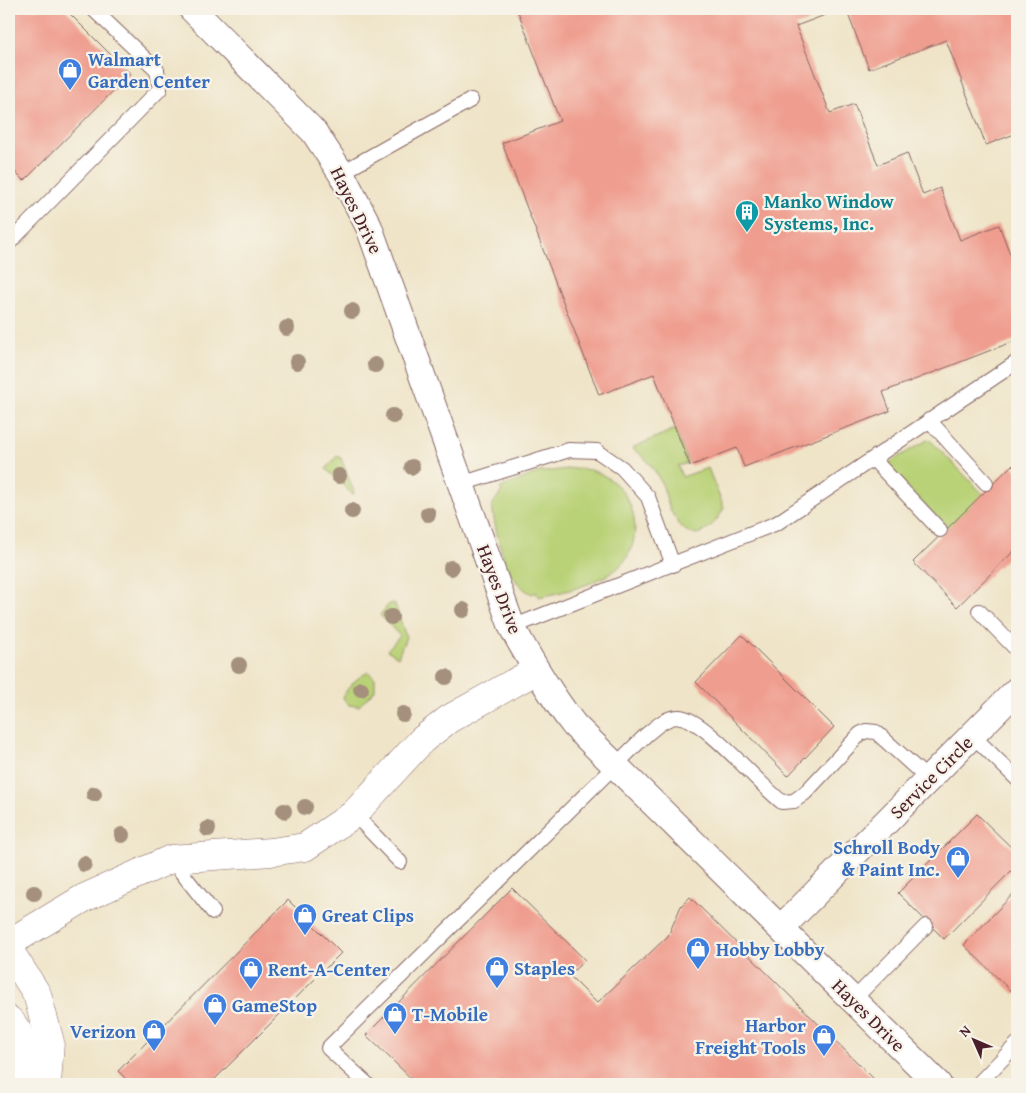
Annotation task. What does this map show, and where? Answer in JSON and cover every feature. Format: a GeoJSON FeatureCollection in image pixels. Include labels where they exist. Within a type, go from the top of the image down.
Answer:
{"type":"FeatureCollection","features":[{"type":"Feature","properties":{"kind":"street","name":"Hayes Drive"},"geometry":{"type":"LineString","coordinates":[[192,9],[314,132],[341,173],[369,227],[512,627],[535,671],[574,725],[938,1084]]}},
{"type":"Feature","properties":{"kind":"street"},"geometry":{"type":"LineString","coordinates":[[9,943],[84,898],[171,859],[271,852],[305,847],[354,814],[422,740],[449,719],[535,671]]}},
{"type":"Feature","properties":{"kind":"street","name":"Service Circle"},"geometry":{"type":"LineString","coordinates":[[781,928],[1017,690]]}},
{"type":"Feature","properties":{"kind":"street"},"geometry":{"type":"LineString","coordinates":[[9,950],[37,994],[50,1042],[47,1084]]}},
{"type":"Feature","properties":{"kind":"street"},"geometry":{"type":"LineString","coordinates":[[9,1020],[15,1026],[25,1052],[30,1084]]}},
{"type":"Feature","properties":{"kind":"lane"},"geometry":{"type":"LineString","coordinates":[[9,243],[160,90],[157,70],[93,9]]}},
{"type":"Feature","properties":{"kind":"lane"},"geometry":{"type":"LineString","coordinates":[[341,173],[471,100]]}},
{"type":"Feature","properties":{"kind":"lane"},"geometry":{"type":"LineString","coordinates":[[512,627],[777,524],[928,420],[1017,362]]}},
{"type":"Feature","properties":{"kind":"lane"},"geometry":{"type":"LineString","coordinates":[[928,420],[986,483]]}},
{"type":"Feature","properties":{"kind":"lane"},"geometry":{"type":"LineString","coordinates":[[461,484],[569,450],[597,452],[622,468],[648,497],[673,565]]}},
{"type":"Feature","properties":{"kind":"lane"},"geometry":{"type":"LineString","coordinates":[[873,459],[940,530]]}},
{"type":"Feature","properties":{"kind":"lane"},"geometry":{"type":"LineString","coordinates":[[979,611],[1017,650]]}},
{"type":"Feature","properties":{"kind":"lane"},"geometry":{"type":"LineString","coordinates":[[367,1084],[328,1048],[646,734],[665,719],[680,717],[699,724],[782,802],[794,801],[805,793],[860,734],[866,731],[876,732],[928,779]]}},
{"type":"Feature","properties":{"kind":"lane"},"geometry":{"type":"LineString","coordinates":[[972,735],[1017,779]]}},
{"type":"Feature","properties":{"kind":"lane"},"geometry":{"type":"LineString","coordinates":[[354,814],[400,862]]}},
{"type":"Feature","properties":{"kind":"lane"},"geometry":{"type":"LineString","coordinates":[[171,859],[213,912]]}},
{"type":"Feature","properties":{"kind":"lane"},"geometry":{"type":"LineString","coordinates":[[853,1000],[926,926]]}},
{"type":"Feature","properties":{"kind":"lane"},"geometry":{"type":"LineString","coordinates":[[978,1084],[1017,1044]]}},
{"type":"Feature","properties":{"kind":"green space"},"geometry":{"type":"Polygon","coordinates":[[[675,429],[688,463],[678,466],[682,477],[708,468],[724,508],[711,526],[697,534],[690,533],[677,521],[670,509],[657,475],[648,462],[632,448],[675,429]]]}},
{"type":"Feature","properties":{"kind":"green space"},"geometry":{"type":"Polygon","coordinates":[[[929,439],[983,494],[948,528],[885,465],[929,439]]]}},
{"type":"Feature","properties":{"kind":"green space"},"geometry":{"type":"Polygon","coordinates":[[[337,456],[341,458],[354,492],[353,495],[326,469],[337,456]]]}},
{"type":"Feature","properties":{"kind":"green space"},"geometry":{"type":"Polygon","coordinates":[[[574,468],[591,470],[602,475],[617,485],[625,495],[631,506],[634,518],[633,544],[628,556],[612,572],[570,590],[538,597],[536,592],[532,594],[522,588],[508,568],[499,542],[492,505],[502,491],[500,488],[542,471],[574,468]]]}},
{"type":"Feature","properties":{"kind":"green space"},"geometry":{"type":"Polygon","coordinates":[[[390,603],[395,604],[406,637],[398,657],[387,650],[400,636],[380,615],[390,603]]]}},
{"type":"Feature","properties":{"kind":"green space"},"geometry":{"type":"Polygon","coordinates":[[[368,672],[375,678],[375,690],[359,706],[349,705],[343,698],[344,694],[353,683],[368,672]]]}},
{"type":"Feature","properties":{"kind":"building","name":"Walmart Garden Center"},"geometry":{"type":"Polygon","coordinates":[[[9,9],[65,9],[130,74],[24,181],[9,166],[9,9]]]}},
{"type":"Feature","properties":{"kind":"building","name":"Manko Window Systems, Inc."},"geometry":{"type":"Polygon","coordinates":[[[517,9],[841,9],[796,26],[830,113],[854,104],[878,165],[907,153],[923,195],[940,188],[960,240],[999,225],[1017,272],[1017,340],[883,392],[890,411],[744,467],[737,448],[690,466],[654,374],[599,395],[502,143],[560,121],[517,9]]]}},
{"type":"Feature","properties":{"kind":"building"},"geometry":{"type":"Polygon","coordinates":[[[846,9],[1017,9],[1017,133],[986,145],[946,40],[869,69],[846,9]]]}},
{"type":"Feature","properties":{"kind":"building"},"geometry":{"type":"Polygon","coordinates":[[[1012,465],[1017,470],[1017,548],[957,607],[913,562],[1012,465]]]}},
{"type":"Feature","properties":{"kind":"building"},"geometry":{"type":"Polygon","coordinates":[[[742,635],[834,727],[788,776],[696,682],[742,635]]]}},
{"type":"Feature","properties":{"kind":"building","name":"Schroll Body & Paint Inc."},"geometry":{"type":"Polygon","coordinates":[[[977,814],[1017,853],[1017,865],[944,939],[898,893],[977,814]]]}},
{"type":"Feature","properties":{"kind":"building"},"geometry":{"type":"Polygon","coordinates":[[[512,888],[585,960],[569,975],[597,1003],[668,936],[681,906],[690,897],[879,1084],[417,1084],[366,1035],[512,888]]]}},
{"type":"Feature","properties":{"kind":"building"},"geometry":{"type":"Polygon","coordinates":[[[1017,890],[1017,991],[1014,994],[964,945],[1017,890]]]}},
{"type":"Feature","properties":{"kind":"building"},"geometry":{"type":"Polygon","coordinates":[[[288,900],[341,953],[210,1084],[131,1084],[118,1071],[288,900]]]}},
{"type":"Feature","properties":{"kind":"place","name":"Walmart Garden Center"},"geometry":{"type":"Point","coordinates":[70,91]}},
{"type":"Feature","properties":{"kind":"place","name":"Manko Window Systems, Inc."},"geometry":{"type":"Point","coordinates":[747,233]}},
{"type":"Feature","properties":{"kind":"place","name":"Schroll Body & Paint Inc."},"geometry":{"type":"Point","coordinates":[958,879]}},
{"type":"Feature","properties":{"kind":"place","name":"Great Clips"},"geometry":{"type":"Point","coordinates":[305,936]}},
{"type":"Feature","properties":{"kind":"place","name":"Hobby Lobby"},"geometry":{"type":"Point","coordinates":[698,970]}},
{"type":"Feature","properties":{"kind":"place","name":"Staples"},"geometry":{"type":"Point","coordinates":[497,989]}},
{"type":"Feature","properties":{"kind":"place","name":"Rent-A-Center"},"geometry":{"type":"Point","coordinates":[251,990]}},
{"type":"Feature","properties":{"kind":"place","name":"GameStop"},"geometry":{"type":"Point","coordinates":[215,1026]}},
{"type":"Feature","properties":{"kind":"place","name":"T-Mobile"},"geometry":{"type":"Point","coordinates":[395,1035]}},
{"type":"Feature","properties":{"kind":"place","name":"Verizon"},"geometry":{"type":"Point","coordinates":[154,1052]}},
{"type":"Feature","properties":{"kind":"place","name":"Harbor Freight Tools"},"geometry":{"type":"Point","coordinates":[824,1057]}}]}
